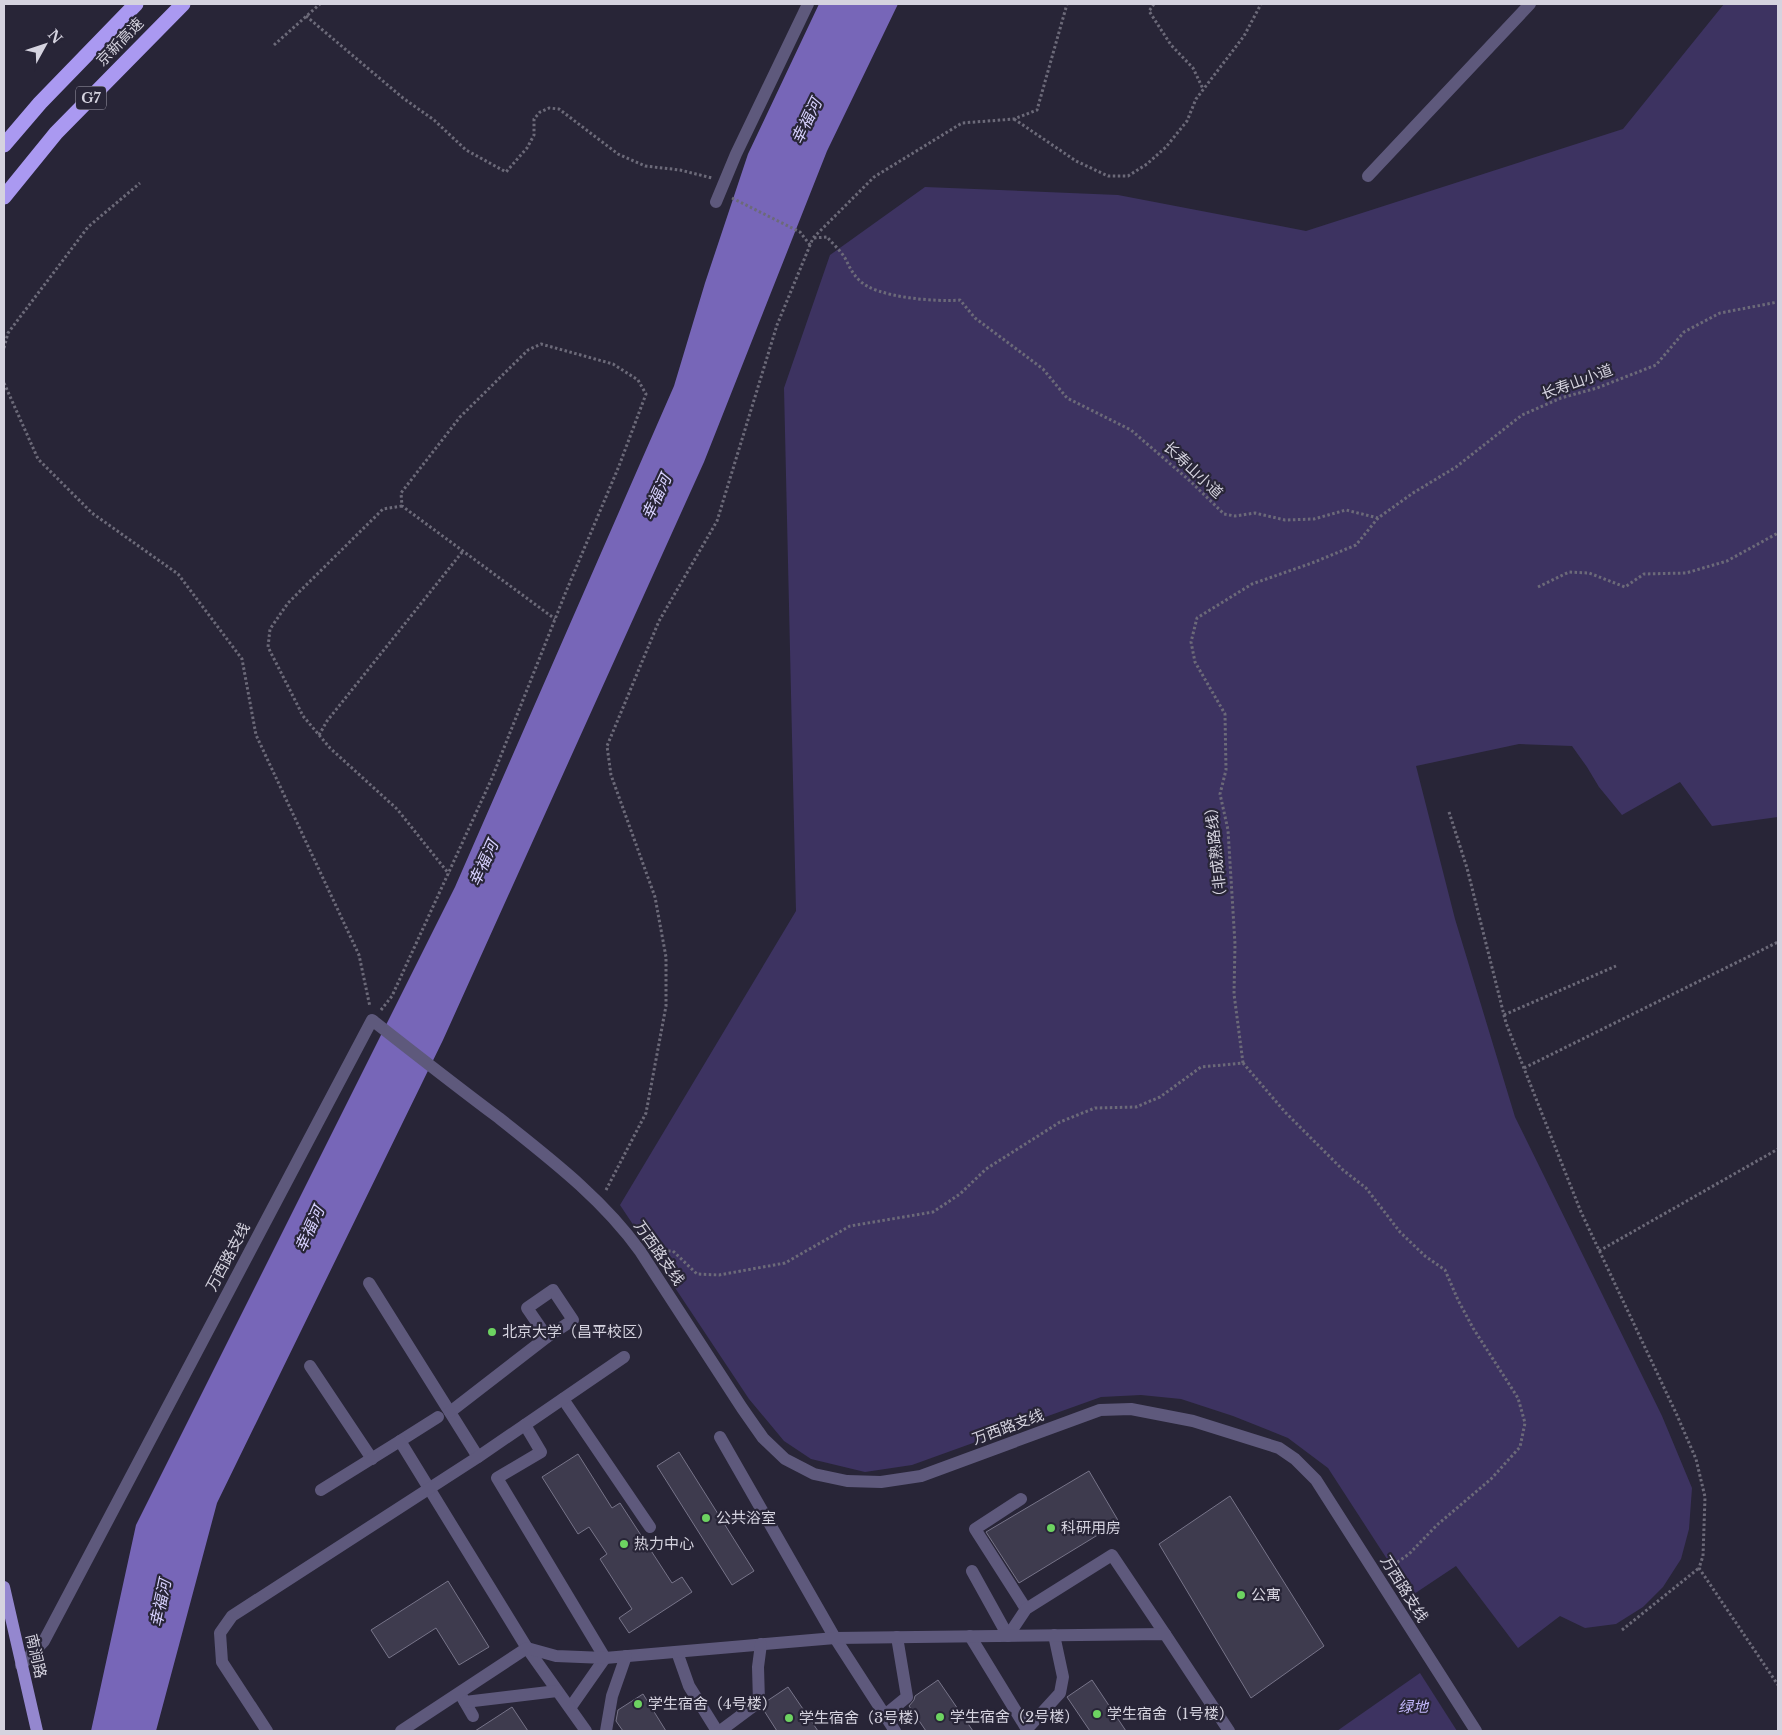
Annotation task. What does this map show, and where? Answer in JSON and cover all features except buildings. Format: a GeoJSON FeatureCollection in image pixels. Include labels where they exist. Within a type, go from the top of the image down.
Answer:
{"type":"FeatureCollection","features":[{"type":"Feature","properties":{"kind":"highway","name":"京新高速"},"geometry":{"type":"LineString","coordinates":[[4,145],[40,103],[136,4]]}},
{"type":"Feature","properties":{"kind":"highway","name":"京新高速"},"geometry":{"type":"LineString","coordinates":[[4,196],[56,133],[183,4]]}},
{"type":"Feature","properties":{"kind":"main road","name":"南涧路"},"geometry":{"type":"LineString","coordinates":[[4,1587],[37,1731]]}},
{"type":"Feature","properties":{"kind":"street"},"geometry":{"type":"LineString","coordinates":[[720,192],[808,4]]}},
{"type":"Feature","properties":{"kind":"street"},"geometry":{"type":"LineString","coordinates":[[1368,176],[1530,4]]}},
{"type":"Feature","properties":{"kind":"street","name":"万西路支线"},"geometry":{"type":"LineString","coordinates":[[21,1665],[44,1641],[373,1020],[546,1155],[628,1234],[742,1408],[763,1438],[785,1459],[814,1474],[847,1481],[882,1482],[921,1476],[1100,1410],[1131,1409],[1193,1420],[1278,1448],[1295,1459],[1316,1480],[1476,1731]]}},
{"type":"Feature","properties":{"kind":"street"},"geometry":{"type":"LineString","coordinates":[[369,1282],[444,1414],[478,1457]]}},
{"type":"Feature","properties":{"kind":"street"},"geometry":{"type":"LineString","coordinates":[[322,1490],[444,1414],[547,1337]]}},
{"type":"Feature","properties":{"kind":"street"},"geometry":{"type":"LineString","coordinates":[[267,1731],[222,1662],[220,1633],[232,1616],[478,1457],[624,1357]]}},
{"type":"Feature","properties":{"kind":"street"},"geometry":{"type":"LineString","coordinates":[[310,1366],[372,1459]]}},
{"type":"Feature","properties":{"kind":"street"},"geometry":{"type":"LineString","coordinates":[[562,1399],[650,1527]]}},
{"type":"Feature","properties":{"kind":"street"},"geometry":{"type":"LineString","coordinates":[[525,1425],[541,1452],[497,1478],[604,1658]]}},
{"type":"Feature","properties":{"kind":"street"},"geometry":{"type":"LineString","coordinates":[[720,1437],[835,1638],[895,1731]]}},
{"type":"Feature","properties":{"kind":"street"},"geometry":{"type":"LineString","coordinates":[[400,1441],[527,1648],[586,1731]]}},
{"type":"Feature","properties":{"kind":"street"},"geometry":{"type":"LineString","coordinates":[[1021,1498],[975,1530],[1026,1610]]}},
{"type":"Feature","properties":{"kind":"street"},"geometry":{"type":"LineString","coordinates":[[1008,1636],[1026,1610],[1112,1555],[1228,1731]]}},
{"type":"Feature","properties":{"kind":"street"},"geometry":{"type":"LineString","coordinates":[[972,1572],[1008,1636]]}},
{"type":"Feature","properties":{"kind":"street"},"geometry":{"type":"LineString","coordinates":[[527,1648],[556,1656],[604,1658],[835,1638],[1165,1634]]}},
{"type":"Feature","properties":{"kind":"street"},"geometry":{"type":"LineString","coordinates":[[970,1636],[1028,1730],[1060,1694],[1063,1677],[1054,1635]]}},
{"type":"Feature","properties":{"kind":"street"},"geometry":{"type":"LineString","coordinates":[[885,1715],[907,1696],[896,1637]]}},
{"type":"Feature","properties":{"kind":"street"},"geometry":{"type":"LineString","coordinates":[[677,1652],[689,1686],[718,1731],[759,1702],[758,1667],[761,1644]]}},
{"type":"Feature","properties":{"kind":"street"},"geometry":{"type":"LineString","coordinates":[[401,1731],[462,1698],[527,1648]]}},
{"type":"Feature","properties":{"kind":"street"},"geometry":{"type":"LineString","coordinates":[[606,1731],[612,1696],[626,1656]]}},
{"type":"Feature","properties":{"kind":"street"},"geometry":{"type":"LineString","coordinates":[[570,1708],[604,1658]]}},
{"type":"Feature","properties":{"kind":"street"},"geometry":{"type":"LineString","coordinates":[[462,1698],[557,1690]]}},
{"type":"Feature","properties":{"kind":"street"},"geometry":{"type":"LineString","coordinates":[[462,1698],[473,1716]]}},
{"type":"Feature","properties":{"kind":"path"},"geometry":{"type":"LineString","coordinates":[[274,45],[320,4]]}},
{"type":"Feature","properties":{"kind":"path"},"geometry":{"type":"LineString","coordinates":[[599,1204],[646,1113],[666,1006],[666,956],[655,897],[611,775],[607,746],[659,621],[717,521],[777,326],[813,238],[874,177],[962,123],[1014,119],[1037,110],[1067,4]]}},
{"type":"Feature","properties":{"kind":"path"},"geometry":{"type":"LineString","coordinates":[[1154,4],[1149,11],[1170,45],[1192,68],[1204,89]]}},
{"type":"Feature","properties":{"kind":"path"},"geometry":{"type":"LineString","coordinates":[[1014,119],[1076,162],[1108,176],[1128,176],[1147,164],[1166,147],[1187,121],[1196,99],[1244,36],[1261,4]]}},
{"type":"Feature","properties":{"kind":"path"},"geometry":{"type":"LineString","coordinates":[[306,16],[395,92],[434,120],[466,150],[506,172],[527,148],[534,135],[534,119],[540,112],[550,108],[558,109],[618,154],[645,166],[680,170],[800,232],[810,245]]}},
{"type":"Feature","properties":{"kind":"path"},"geometry":{"type":"LineString","coordinates":[[4,348],[8,333],[88,227],[140,183]]}},
{"type":"Feature","properties":{"kind":"path","name":"长寿山小道"},"geometry":{"type":"LineString","coordinates":[[813,238],[827,237],[844,257],[849,270],[860,282],[876,290],[904,297],[945,301],[960,300],[975,318],[1043,369],[1068,398],[1131,430],[1190,481],[1224,514],[1235,516],[1256,513],[1285,520],[1314,519],[1346,510],[1378,518],[1413,492],[1456,467],[1522,415],[1561,398],[1597,388],[1656,364],[1684,332],[1720,313],[1778,302]]}},
{"type":"Feature","properties":{"kind":"path"},"geometry":{"type":"LineString","coordinates":[[373,1020],[392,996],[492,778],[555,619],[619,466],[646,394],[638,380],[613,364],[541,344],[528,350],[460,417],[401,493],[402,506]]}},
{"type":"Feature","properties":{"kind":"path"},"geometry":{"type":"LineString","coordinates":[[4,383],[38,459],[92,513],[178,574],[242,659],[256,735],[359,955],[373,1020]]}},
{"type":"Feature","properties":{"kind":"path"},"geometry":{"type":"LineString","coordinates":[[448,874],[397,809],[330,748],[303,716],[268,647],[270,629],[288,603],[383,510],[402,506],[555,619]]}},
{"type":"Feature","properties":{"kind":"path","name":"（非成熟路线）"},"geometry":{"type":"LineString","coordinates":[[1243,1063],[1234,994],[1235,944],[1228,830],[1220,794],[1226,770],[1225,714],[1195,662],[1191,642],[1198,618],[1252,584],[1312,564],[1356,545],[1378,518]]}},
{"type":"Feature","properties":{"kind":"path"},"geometry":{"type":"LineString","coordinates":[[1538,587],[1569,572],[1589,573],[1625,587],[1644,574],[1686,573],[1727,561],[1778,533]]}},
{"type":"Feature","properties":{"kind":"path"},"geometry":{"type":"LineString","coordinates":[[319,735],[327,722],[463,551]]}},
{"type":"Feature","properties":{"kind":"path"},"geometry":{"type":"LineString","coordinates":[[1449,812],[1467,868],[1504,1015],[1581,1212],[1696,1459],[1705,1498],[1703,1556],[1699,1568],[1622,1630]]}},
{"type":"Feature","properties":{"kind":"path"},"geometry":{"type":"LineString","coordinates":[[1524,1068],[1778,942]]}},
{"type":"Feature","properties":{"kind":"path"},"geometry":{"type":"LineString","coordinates":[[1504,1015],[1616,966]]}},
{"type":"Feature","properties":{"kind":"path"},"geometry":{"type":"LineString","coordinates":[[640,1251],[673,1250],[697,1274],[719,1275],[785,1263],[850,1226],[933,1212],[960,1194],[986,1169],[1060,1122],[1095,1108],[1136,1106],[1160,1097],[1201,1067],[1243,1063],[1285,1112],[1344,1170],[1366,1188],[1400,1232],[1425,1256],[1445,1270],[1458,1300],[1518,1398],[1525,1424],[1520,1447],[1491,1480],[1437,1525],[1409,1554],[1377,1576]]}},
{"type":"Feature","properties":{"kind":"path"},"geometry":{"type":"LineString","coordinates":[[1599,1251],[1778,1150]]}},
{"type":"Feature","properties":{"kind":"path"},"geometry":{"type":"LineString","coordinates":[[1699,1568],[1778,1685]]}},
{"type":"Feature","properties":{"kind":"green space"},"geometry":{"type":"Polygon","coordinates":[[[1724,4],[1778,4],[1778,817],[1712,826],[1680,782],[1622,815],[1599,787],[1572,746],[1519,744],[1416,766],[1455,919],[1515,1117],[1662,1416],[1692,1488],[1689,1529],[1681,1559],[1663,1587],[1643,1607],[1616,1624],[1585,1628],[1560,1616],[1518,1648],[1456,1566],[1411,1596],[1328,1468],[1288,1438],[1233,1416],[1181,1399],[1141,1395],[1101,1397],[912,1465],[865,1472],[811,1459],[784,1441],[749,1399],[620,1205],[796,911],[784,388],[830,255],[925,187],[1118,195],[1306,231],[1623,129],[1724,4]]]}},
{"type":"Feature","properties":{"kind":"green space","name":"绿地"},"geometry":{"type":"Polygon","coordinates":[[[1420,1673],[1457,1731],[1337,1731],[1420,1673]]]}},
{"type":"Feature","properties":{"kind":"water","name":"幸福河"},"geometry":{"type":"Polygon","coordinates":[[[819,4],[898,4],[827,151],[704,462],[443,1040],[217,1503],[156,1731],[91,1731],[136,1525],[455,887],[674,386],[705,283],[748,154],[819,4]]]}},
{"type":"Feature","properties":{"kind":"place","name":"北京大学（昌平校区）"},"geometry":{"type":"Point","coordinates":[492,1332]}},
{"type":"Feature","properties":{"kind":"place","name":"公共浴室"},"geometry":{"type":"Point","coordinates":[706,1518]}},
{"type":"Feature","properties":{"kind":"place","name":"科研用房"},"geometry":{"type":"Point","coordinates":[1051,1528]}},
{"type":"Feature","properties":{"kind":"place","name":"热力中心"},"geometry":{"type":"Point","coordinates":[624,1544]}},
{"type":"Feature","properties":{"kind":"place","name":"公寓"},"geometry":{"type":"Point","coordinates":[1241,1595]}},
{"type":"Feature","properties":{"kind":"place","name":"学生宿舍（4号楼）"},"geometry":{"type":"Point","coordinates":[638,1704]}},
{"type":"Feature","properties":{"kind":"place","name":"学生宿舍（1号楼）"},"geometry":{"type":"Point","coordinates":[1097,1714]}},
{"type":"Feature","properties":{"kind":"place","name":"学生宿舍（2号楼）"},"geometry":{"type":"Point","coordinates":[940,1717]}},
{"type":"Feature","properties":{"kind":"place","name":"学生宿舍（3号楼）"},"geometry":{"type":"Point","coordinates":[789,1718]}}]}
